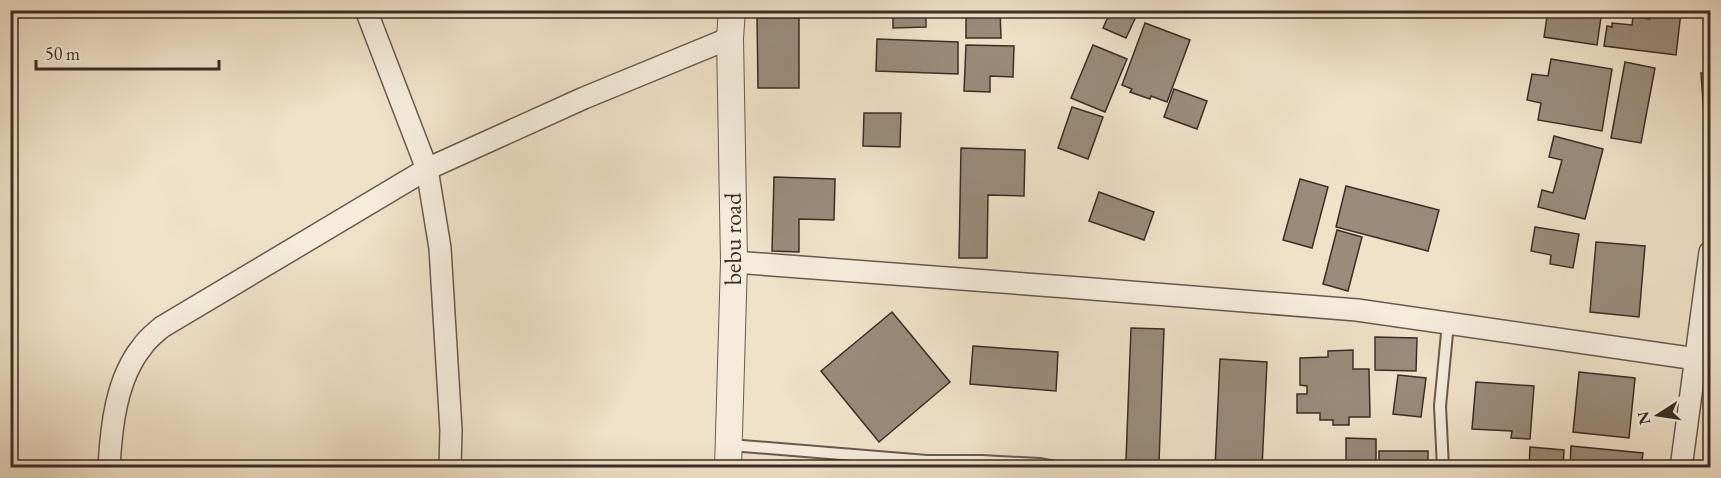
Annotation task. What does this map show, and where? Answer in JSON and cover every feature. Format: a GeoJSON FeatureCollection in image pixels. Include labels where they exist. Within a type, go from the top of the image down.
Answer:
{"type":"FeatureCollection","features":[{"type":"Feature","properties":{"kind":"street"},"geometry":{"type":"LineString","coordinates":[[366,10],[427,169],[440,248],[451,430],[450,468]]}},
{"type":"Feature","properties":{"kind":"street","name":"bebu road"},"geometry":{"type":"LineString","coordinates":[[729,456],[734,262],[730,38],[732,10]]}},
{"type":"Feature","properties":{"kind":"street"},"geometry":{"type":"LineString","coordinates":[[109,468],[110,433],[123,379],[141,347],[162,327],[427,169],[584,98],[730,38]]}},
{"type":"Feature","properties":{"kind":"street"},"geometry":{"type":"LineString","coordinates":[[1681,468],[1703,360],[1710,252]]}},
{"type":"Feature","properties":{"kind":"street"},"geometry":{"type":"LineString","coordinates":[[734,262],[1357,310],[1703,360]]}},
{"type":"Feature","properties":{"kind":"lane"},"geometry":{"type":"LineString","coordinates":[[1443,468],[1440,406],[1448,323]]}},
{"type":"Feature","properties":{"kind":"lane"},"geometry":{"type":"LineString","coordinates":[[729,456],[982,461],[1039,464],[1060,468]]}},
{"type":"Feature","properties":{"kind":"building"},"geometry":{"type":"Polygon","coordinates":[[[893,10],[926,10],[926,27],[893,28],[893,10]]]}},
{"type":"Feature","properties":{"kind":"building"},"geometry":{"type":"Polygon","coordinates":[[[966,10],[1000,10],[1001,38],[966,38],[966,10]]]}},
{"type":"Feature","properties":{"kind":"building"},"geometry":{"type":"Polygon","coordinates":[[[1111,10],[1139,10],[1126,38],[1103,28],[1111,10]]]}},
{"type":"Feature","properties":{"kind":"building"},"geometry":{"type":"Polygon","coordinates":[[[1548,10],[1602,10],[1597,45],[1544,37],[1548,10]]]}},
{"type":"Feature","properties":{"kind":"building"},"geometry":{"type":"Polygon","coordinates":[[[1651,10],[1681,12],[1676,55],[1604,46],[1607,26],[1612,27],[1612,23],[1632,25],[1633,17],[1650,19],[1651,10]]]}},
{"type":"Feature","properties":{"kind":"building"},"geometry":{"type":"Polygon","coordinates":[[[757,18],[799,18],[799,88],[758,88],[757,18]]]}},
{"type":"Feature","properties":{"kind":"building"},"geometry":{"type":"Polygon","coordinates":[[[1145,23],[1190,40],[1167,102],[1130,92],[1132,89],[1122,85],[1145,23]]]}},
{"type":"Feature","properties":{"kind":"building"},"geometry":{"type":"Polygon","coordinates":[[[877,39],[958,42],[958,74],[876,71],[877,39]]]}},
{"type":"Feature","properties":{"kind":"building"},"geometry":{"type":"Polygon","coordinates":[[[966,45],[1014,46],[1013,77],[990,76],[990,92],[964,91],[966,45]]]}},
{"type":"Feature","properties":{"kind":"building"},"geometry":{"type":"Polygon","coordinates":[[[1093,45],[1127,59],[1105,112],[1071,98],[1093,45]]]}},
{"type":"Feature","properties":{"kind":"building"},"geometry":{"type":"Polygon","coordinates":[[[1551,59],[1612,69],[1602,131],[1538,120],[1541,103],[1527,100],[1532,74],[1548,76],[1551,59]]]}},
{"type":"Feature","properties":{"kind":"building"},"geometry":{"type":"Polygon","coordinates":[[[1625,62],[1655,68],[1641,143],[1611,138],[1625,62]]]}},
{"type":"Feature","properties":{"kind":"building"},"geometry":{"type":"Polygon","coordinates":[[[1701,73],[1710,73],[1710,144],[1706,144],[1701,73]]]}},
{"type":"Feature","properties":{"kind":"building"},"geometry":{"type":"Polygon","coordinates":[[[1174,89],[1207,101],[1197,129],[1164,117],[1174,89]]]}},
{"type":"Feature","properties":{"kind":"building"},"geometry":{"type":"Polygon","coordinates":[[[1072,107],[1103,117],[1088,159],[1058,148],[1072,107]]]}},
{"type":"Feature","properties":{"kind":"building"},"geometry":{"type":"Polygon","coordinates":[[[864,113],[901,113],[900,147],[863,146],[864,113]]]}},
{"type":"Feature","properties":{"kind":"building"},"geometry":{"type":"Polygon","coordinates":[[[1554,136],[1603,149],[1585,219],[1538,207],[1542,190],[1553,193],[1562,160],[1549,157],[1554,136]]]}},
{"type":"Feature","properties":{"kind":"building"},"geometry":{"type":"Polygon","coordinates":[[[961,148],[1025,150],[1024,196],[988,195],[987,258],[959,258],[961,148]]]}},
{"type":"Feature","properties":{"kind":"building"},"geometry":{"type":"Polygon","coordinates":[[[774,177],[835,179],[834,220],[799,219],[799,252],[772,251],[774,177]]]}},
{"type":"Feature","properties":{"kind":"building"},"geometry":{"type":"Polygon","coordinates":[[[1300,179],[1328,187],[1312,248],[1283,240],[1300,179]]]}},
{"type":"Feature","properties":{"kind":"building"},"geometry":{"type":"Polygon","coordinates":[[[1346,186],[1439,210],[1428,251],[1336,227],[1346,186]]]}},
{"type":"Feature","properties":{"kind":"building"},"geometry":{"type":"Polygon","coordinates":[[[1099,192],[1154,212],[1144,240],[1089,221],[1099,192]]]}},
{"type":"Feature","properties":{"kind":"building"},"geometry":{"type":"Polygon","coordinates":[[[1535,227],[1579,234],[1573,268],[1550,264],[1551,255],[1531,251],[1535,227]]]}},
{"type":"Feature","properties":{"kind":"building"},"geometry":{"type":"Polygon","coordinates":[[[1337,230],[1362,237],[1348,291],[1323,284],[1337,230]]]}},
{"type":"Feature","properties":{"kind":"building"},"geometry":{"type":"Polygon","coordinates":[[[1596,242],[1645,246],[1639,317],[1590,312],[1596,242]]]}},
{"type":"Feature","properties":{"kind":"building"},"geometry":{"type":"Polygon","coordinates":[[[892,312],[950,382],[879,442],[821,371],[892,312]]]}},
{"type":"Feature","properties":{"kind":"building"},"geometry":{"type":"Polygon","coordinates":[[[1131,328],[1164,329],[1159,462],[1126,460],[1131,328]]]}},
{"type":"Feature","properties":{"kind":"building"},"geometry":{"type":"Polygon","coordinates":[[[1375,337],[1417,338],[1416,371],[1375,370],[1375,337]]]}},
{"type":"Feature","properties":{"kind":"building"},"geometry":{"type":"Polygon","coordinates":[[[973,346],[1058,352],[1056,391],[970,384],[973,346]]]}},
{"type":"Feature","properties":{"kind":"building"},"geometry":{"type":"Polygon","coordinates":[[[1353,350],[1353,369],[1369,369],[1370,417],[1349,417],[1349,425],[1333,425],[1333,420],[1320,420],[1320,413],[1297,413],[1297,394],[1307,394],[1307,386],[1300,385],[1300,358],[1328,357],[1328,351],[1353,350]]]}},
{"type":"Feature","properties":{"kind":"building"},"geometry":{"type":"Polygon","coordinates":[[[1220,359],[1267,362],[1262,468],[1215,468],[1220,359]]]}},
{"type":"Feature","properties":{"kind":"building"},"geometry":{"type":"Polygon","coordinates":[[[1579,372],[1635,378],[1629,438],[1573,432],[1579,372]]]}},
{"type":"Feature","properties":{"kind":"building"},"geometry":{"type":"Polygon","coordinates":[[[1398,375],[1426,378],[1421,417],[1393,414],[1398,375]]]}},
{"type":"Feature","properties":{"kind":"building"},"geometry":{"type":"Polygon","coordinates":[[[1476,382],[1534,386],[1530,439],[1511,438],[1512,431],[1472,429],[1476,382]]]}},
{"type":"Feature","properties":{"kind":"building"},"geometry":{"type":"Polygon","coordinates":[[[1346,438],[1376,439],[1376,468],[1346,468],[1346,438]]]}},
{"type":"Feature","properties":{"kind":"building"},"geometry":{"type":"Polygon","coordinates":[[[1571,446],[1643,453],[1641,468],[1570,468],[1571,446]]]}},
{"type":"Feature","properties":{"kind":"building"},"geometry":{"type":"Polygon","coordinates":[[[1530,447],[1564,450],[1563,468],[1529,468],[1530,447]]]}},
{"type":"Feature","properties":{"kind":"building"},"geometry":{"type":"Polygon","coordinates":[[[1379,451],[1428,451],[1428,468],[1379,468],[1379,451]]]}}]}
